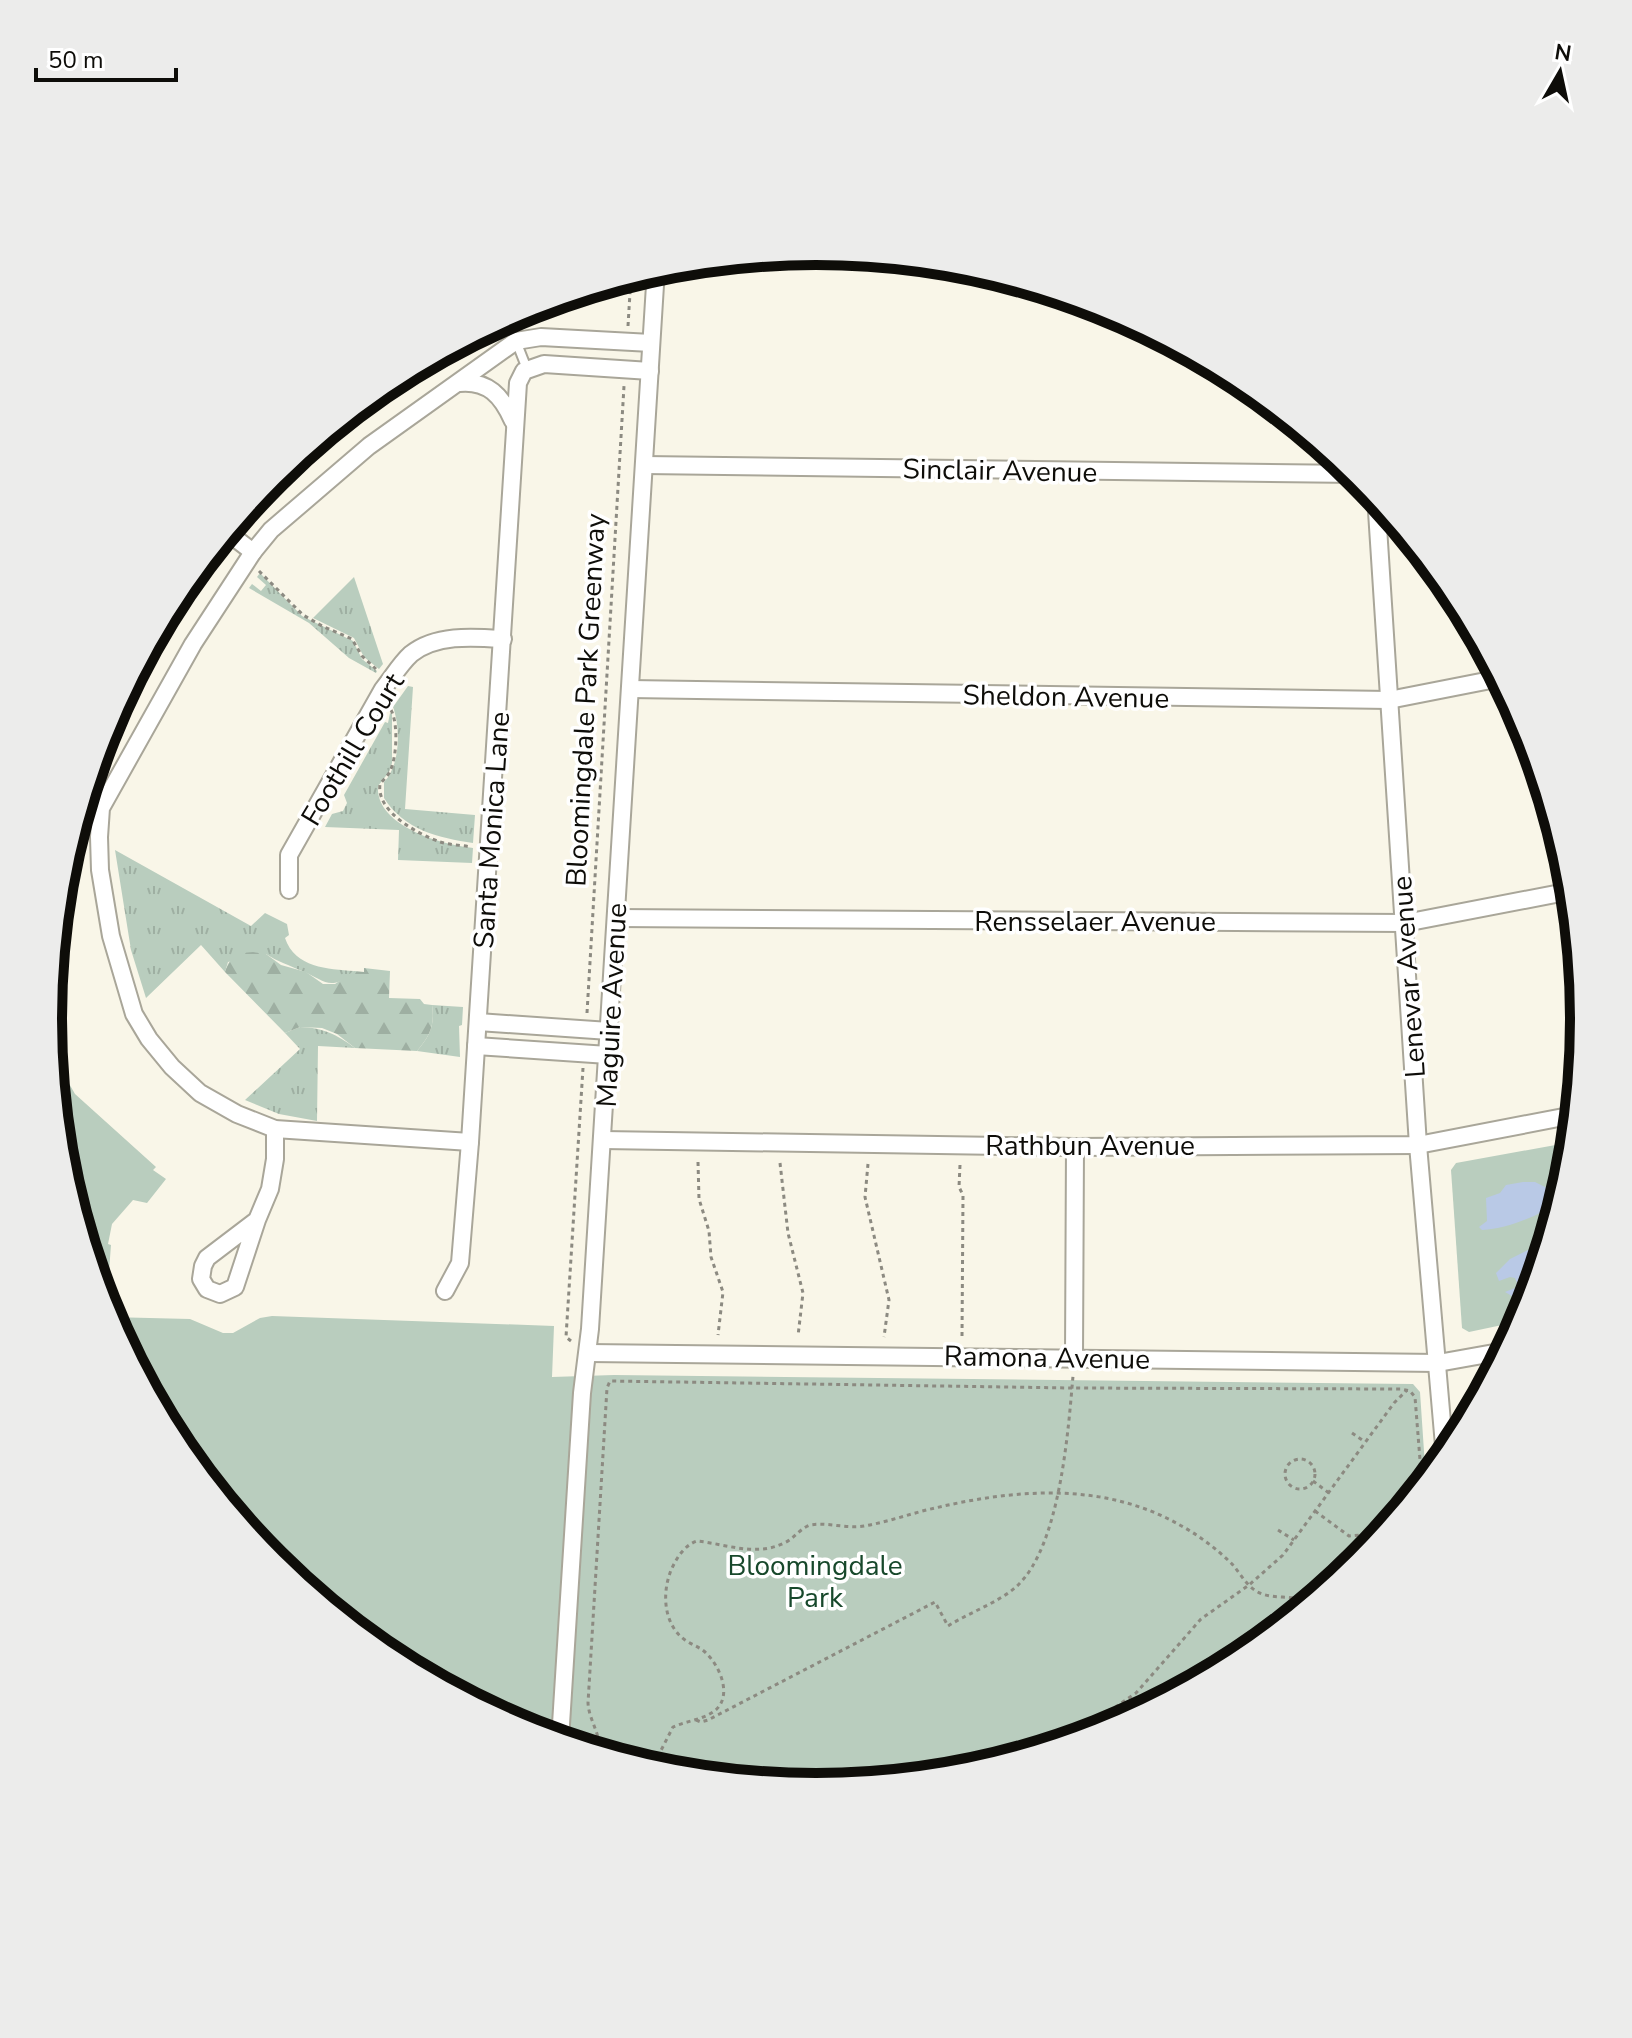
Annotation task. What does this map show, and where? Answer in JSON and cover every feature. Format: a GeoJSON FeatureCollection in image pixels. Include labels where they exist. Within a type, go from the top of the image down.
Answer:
{"type":"FeatureCollection","features":[{"type":"Feature","properties":{"kind":"street","name":"Maguire Avenue"},"geometry":{"type":"LineString","coordinates":[[561,1728],[582,1387],[589,1353],[603,1140],[655,282]]}},
{"type":"Feature","properties":{"kind":"street"},"geometry":{"type":"LineString","coordinates":[[470,1142],[275,1129],[237,1114],[200,1093],[172,1067],[134,1014],[111,936],[99,848],[101,808],[193,644],[253,552],[271,530],[369,446],[516,341],[541,337],[651,343]]}},
{"type":"Feature","properties":{"kind":"street"},"geometry":{"type":"LineString","coordinates":[[527,369],[544,364],[650,371]]}},
{"type":"Feature","properties":{"kind":"street","name":"Santa Monica Lane"},"geometry":{"type":"LineString","coordinates":[[445,1291],[460,1263],[518,383],[520,375],[527,369]]}},
{"type":"Feature","properties":{"kind":"street"},"geometry":{"type":"LineString","coordinates":[[458,383],[479,383],[489,388],[506,404],[515,426]]}},
{"type":"Feature","properties":{"kind":"street","name":"Sinclair Avenue"},"geometry":{"type":"LineString","coordinates":[[644,465],[1336,474]]}},
{"type":"Feature","properties":{"kind":"street","name":"Lenevar Avenue"},"geometry":{"type":"LineString","coordinates":[[1377,516],[1418,1145],[1444,1437]]}},
{"type":"Feature","properties":{"kind":"street"},"geometry":{"type":"LineString","coordinates":[[236,539],[253,552]]}},
{"type":"Feature","properties":{"kind":"street","name":"Foothill Court"},"geometry":{"type":"LineString","coordinates":[[289,890],[289,855],[383,689],[397,670],[412,653],[435,643],[461,636],[503,639]]}},
{"type":"Feature","properties":{"kind":"street","name":"Sheldon Avenue"},"geometry":{"type":"LineString","coordinates":[[630,689],[1389,700],[1489,680]]}},
{"type":"Feature","properties":{"kind":"street","name":"Rensselaer Avenue"},"geometry":{"type":"LineString","coordinates":[[616,918],[1405,923],[1559,893]]}},
{"type":"Feature","properties":{"kind":"street"},"geometry":{"type":"LineString","coordinates":[[478,1022],[609,1031]]}},
{"type":"Feature","properties":{"kind":"street"},"geometry":{"type":"LineString","coordinates":[[476,1046],[608,1055]]}},
{"type":"Feature","properties":{"kind":"street","name":"Rathbun Avenue"},"geometry":{"type":"LineString","coordinates":[[603,1140],[1075,1147],[1418,1145],[1564,1117]]}},
{"type":"Feature","properties":{"kind":"street"},"geometry":{"type":"LineString","coordinates":[[257,1220],[270,1189],[275,1159],[275,1129]]}},
{"type":"Feature","properties":{"kind":"street"},"geometry":{"type":"LineString","coordinates":[[1074,1357],[1075,1147]]}},
{"type":"Feature","properties":{"kind":"street","name":"Ramona Avenue"},"geometry":{"type":"LineString","coordinates":[[589,1353],[1438,1363],[1491,1353]]}},
{"type":"Feature","properties":{"kind":"lane"},"geometry":{"type":"LineString","coordinates":[[516,341],[527,369]]}},
{"type":"Feature","properties":{"kind":"path"},"geometry":{"type":"LineString","coordinates":[[628,327],[630,289]]}},
{"type":"Feature","properties":{"kind":"path","name":"Bloomingdale Park Greenway"},"geometry":{"type":"LineString","coordinates":[[587,1015],[624,386]]}},
{"type":"Feature","properties":{"kind":"path"},"geometry":{"type":"LineString","coordinates":[[259,571],[303,615],[352,639],[366,660],[380,671]]}},
{"type":"Feature","properties":{"kind":"path"},"geometry":{"type":"LineString","coordinates":[[393,712],[394,758],[389,774],[380,784],[382,800],[398,818],[424,835],[443,843],[475,847]]}},
{"type":"Feature","properties":{"kind":"path"},"geometry":{"type":"LineString","coordinates":[[566,1337],[583,1067]]}},
{"type":"Feature","properties":{"kind":"path"},"geometry":{"type":"LineString","coordinates":[[698,1162],[699,1199],[709,1231],[711,1257],[723,1292],[718,1335]]}},
{"type":"Feature","properties":{"kind":"path"},"geometry":{"type":"LineString","coordinates":[[780,1163],[788,1233],[803,1293],[798,1336]]}},
{"type":"Feature","properties":{"kind":"path"},"geometry":{"type":"LineString","coordinates":[[868,1164],[865,1197],[889,1300],[884,1337]]}},
{"type":"Feature","properties":{"kind":"path"},"geometry":{"type":"LineString","coordinates":[[960,1165],[959,1187],[963,1195],[962,1337]]}},
{"type":"Feature","properties":{"kind":"path"},"geometry":{"type":"LineString","coordinates":[[599,1740],[588,1714],[588,1703],[607,1388],[610,1381],[1407,1390],[1414,1394],[1416,1402],[1421,1469]]}},
{"type":"Feature","properties":{"kind":"path"},"geometry":{"type":"LineString","coordinates":[[696,1720],[708,1720],[935,1602],[948,1626],[1017,1586],[1030,1569],[1053,1518],[1072,1388]]}},
{"type":"Feature","properties":{"kind":"path"},"geometry":{"type":"LineString","coordinates":[[1098,1719],[1136,1693],[1201,1619],[1249,1585],[1283,1555],[1407,1390]]}},
{"type":"Feature","properties":{"kind":"path"},"geometry":{"type":"LineString","coordinates":[[1352,1433],[1365,1442]]}},
{"type":"Feature","properties":{"kind":"path"},"geometry":{"type":"LineString","coordinates":[[1309,1463],[1312,1457]]}},
{"type":"Feature","properties":{"kind":"path"},"geometry":{"type":"LineString","coordinates":[[1297,1459],[1309,1463],[1315,1473],[1313,1481],[1305,1489],[1293,1488],[1285,1478],[1288,1464],[1297,1459]]}},
{"type":"Feature","properties":{"kind":"path"},"geometry":{"type":"LineString","coordinates":[[1313,1481],[1329,1493]]}},
{"type":"Feature","properties":{"kind":"path"},"geometry":{"type":"LineString","coordinates":[[1288,1493],[1293,1488]]}},
{"type":"Feature","properties":{"kind":"path"},"geometry":{"type":"LineString","coordinates":[[658,1756],[673,1727],[696,1720],[719,1706],[724,1692],[724,1683],[710,1657],[683,1639],[667,1615],[666,1591],[670,1573],[680,1555],[697,1541],[739,1549],[772,1547],[788,1542],[810,1525],[861,1527],[990,1497],[1058,1492],[1114,1499],[1158,1513],[1205,1542],[1232,1565],[1249,1585],[1265,1595],[1298,1598]]}},
{"type":"Feature","properties":{"kind":"path"},"geometry":{"type":"LineString","coordinates":[[1315,1511],[1349,1536],[1365,1535]]}},
{"type":"Feature","properties":{"kind":"path"},"geometry":{"type":"LineString","coordinates":[[1278,1530],[1294,1540]]}},
{"type":"Feature","properties":{"kind":"green space"},"geometry":{"type":"Polygon","coordinates":[[[260,573],[302,616],[353,641],[362,659],[376,673],[349,658],[309,623],[249,588],[252,584],[261,591],[266,585],[257,577],[260,573]]]}},
{"type":"Feature","properties":{"kind":"green space"},"geometry":{"type":"Polygon","coordinates":[[[354,577],[383,664],[379,669],[364,657],[354,638],[313,618],[354,577]]]}},
{"type":"Feature","properties":{"kind":"green space"},"geometry":{"type":"Polygon","coordinates":[[[408,686],[413,687],[405,809],[475,815],[473,843],[423,831],[402,818],[384,798],[384,782],[393,767],[398,747],[393,707],[408,686]]]}},
{"type":"Feature","properties":{"kind":"green space"},"geometry":{"type":"Polygon","coordinates":[[[390,713],[392,763],[378,786],[380,800],[387,812],[413,831],[445,843],[473,848],[472,863],[398,860],[399,830],[325,827],[332,814],[343,811],[347,803],[344,795],[385,722],[388,723],[390,713]]]}},
{"type":"Feature","properties":{"kind":"green space"},"geometry":{"type":"Polygon","coordinates":[[[115,850],[251,926],[265,913],[287,924],[289,935],[285,938],[296,956],[304,961],[323,968],[354,971],[339,982],[328,983],[266,954],[228,962],[225,972],[201,945],[146,998],[131,950],[115,850]]]}},
{"type":"Feature","properties":{"kind":"green space"},"geometry":{"type":"Polygon","coordinates":[[[253,952],[266,954],[281,965],[306,972],[323,984],[335,984],[354,971],[364,972],[364,968],[390,971],[389,998],[420,999],[424,1004],[432,1005],[433,1019],[428,1035],[417,1051],[355,1048],[337,1034],[322,1028],[300,1027],[285,1033],[225,972],[235,956],[253,952]]]}},
{"type":"Feature","properties":{"kind":"green space"},"geometry":{"type":"Polygon","coordinates":[[[432,1005],[463,1007],[462,1025],[459,1026],[460,1057],[417,1051],[430,1030],[432,1005]]]}},
{"type":"Feature","properties":{"kind":"green space"},"geometry":{"type":"Polygon","coordinates":[[[300,1027],[329,1033],[355,1048],[318,1046],[317,1121],[279,1114],[245,1100],[300,1049],[285,1033],[300,1027]]]}},
{"type":"Feature","properties":{"kind":"green space"},"geometry":{"type":"Polygon","coordinates":[[[65,1076],[75,1094],[166,1179],[147,1203],[133,1200],[112,1224],[108,1244],[111,1245],[108,1279],[76,1166],[65,1076]]]}},
{"type":"Feature","properties":{"kind":"green space"},"geometry":{"type":"Polygon","coordinates":[[[1560,1144],[1530,1261],[1505,1324],[1469,1332],[1462,1328],[1451,1170],[1456,1163],[1560,1144]]]}},
{"type":"Feature","properties":{"kind":"green space","name":"Bloomingdale Park"},"geometry":{"type":"Polygon","coordinates":[[[123,1317],[190,1319],[223,1333],[233,1333],[260,1318],[554,1326],[552,1377],[614,1375],[1413,1384],[1420,1392],[1425,1463],[1383,1516],[1349,1552],[1275,1617],[1193,1672],[1105,1716],[1011,1747],[914,1767],[816,1773],[718,1767],[669,1759],[574,1733],[527,1716],[483,1695],[397,1646],[319,1586],[283,1552],[249,1516],[189,1438],[163,1396],[123,1317]]]}},
{"type":"Feature","properties":{"kind":"water"},"geometry":{"type":"Polygon","coordinates":[[[1535,1182],[1547,1188],[1549,1193],[1545,1210],[1515,1223],[1482,1230],[1479,1227],[1487,1221],[1486,1198],[1500,1193],[1506,1185],[1535,1182]]]}},
{"type":"Feature","properties":{"kind":"water"},"geometry":{"type":"Polygon","coordinates":[[[1534,1247],[1518,1295],[1505,1292],[1515,1288],[1515,1278],[1499,1281],[1496,1273],[1510,1259],[1534,1247]]]}}]}
